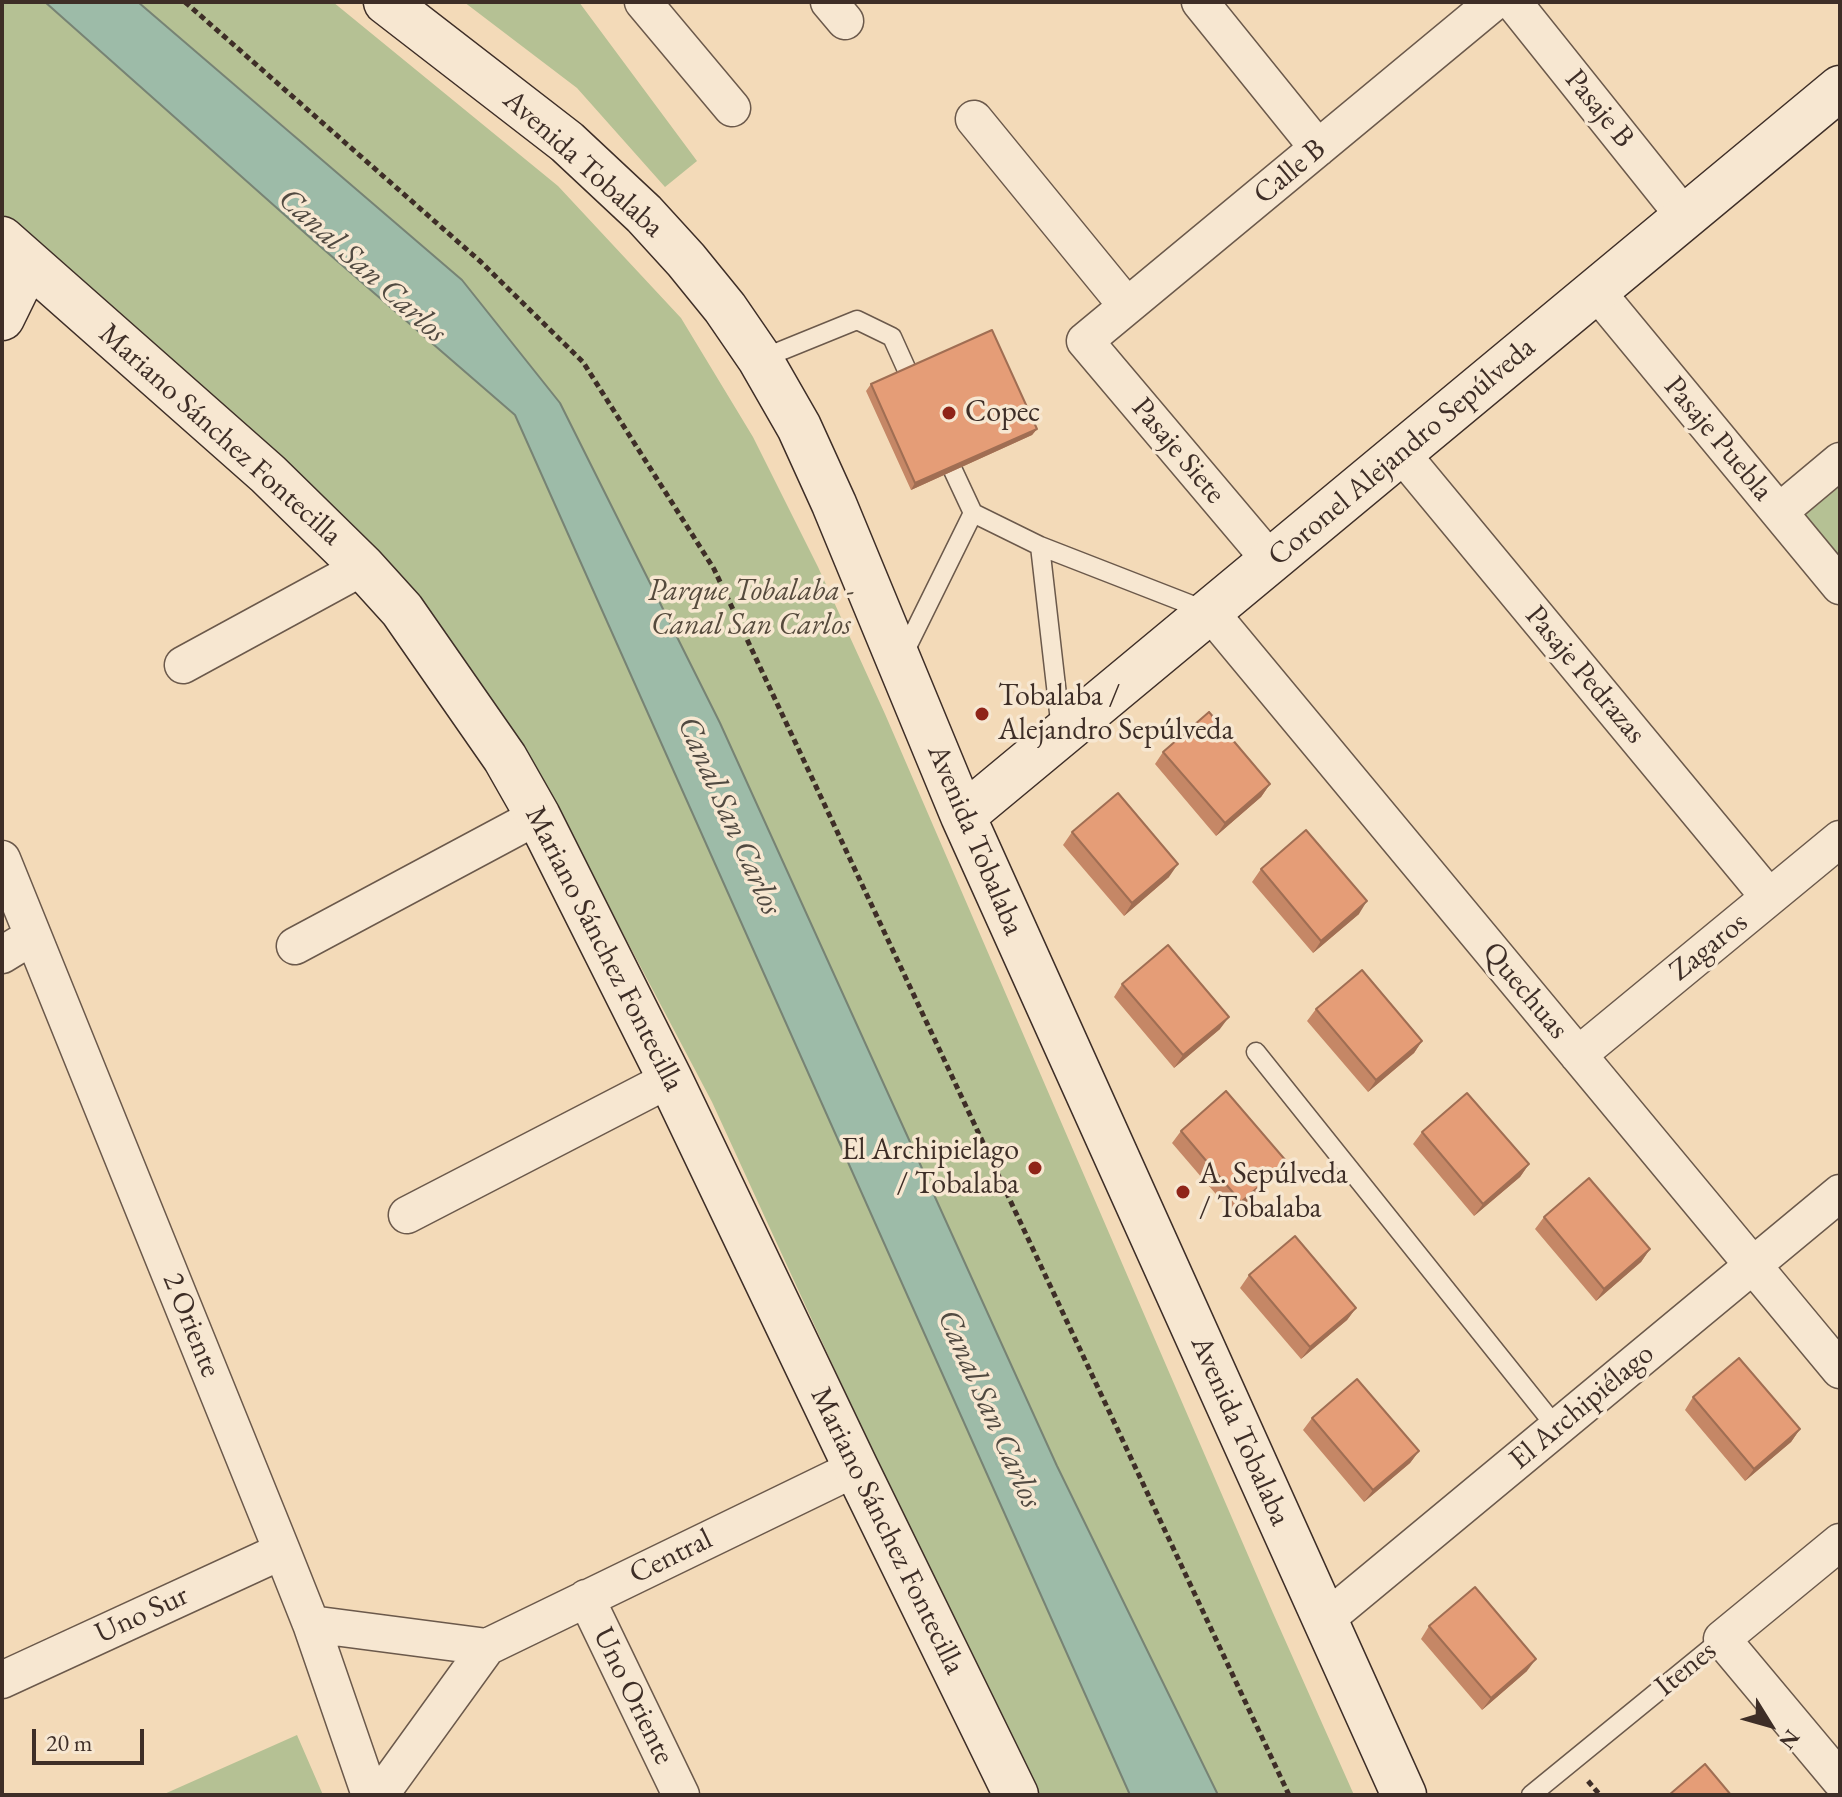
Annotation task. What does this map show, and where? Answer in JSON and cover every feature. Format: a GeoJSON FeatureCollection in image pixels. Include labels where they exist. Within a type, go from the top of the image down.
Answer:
{"type":"FeatureCollection","features":[{"type":"Feature","properties":{"kind":"street","name":"Avenida Tobalaba"},"geometry":{"type":"LineString","coordinates":[[386,2],[536,118],[606,177],[686,260],[760,359],[805,440],[963,816],[1404,1795]]}},
{"type":"Feature","properties":{"kind":"street"},"geometry":{"type":"LineString","coordinates":[[643,2],[732,108]]}},
{"type":"Feature","properties":{"kind":"street"},"geometry":{"type":"LineString","coordinates":[[1200,2],[1318,148]]}},
{"type":"Feature","properties":{"kind":"street","name":"Calle B"},"geometry":{"type":"LineString","coordinates":[[1085,341],[1494,2]]}},
{"type":"Feature","properties":{"kind":"street","name":"Pasaje B"},"geometry":{"type":"LineString","coordinates":[[1513,2],[1685,217]]}},
{"type":"Feature","properties":{"kind":"street","name":"Coronel Alejandro Sepúlveda"},"geometry":{"type":"LineString","coordinates":[[963,816],[1840,88]]}},
{"type":"Feature","properties":{"kind":"street"},"geometry":{"type":"LineString","coordinates":[[974,119],[1127,306]]}},
{"type":"Feature","properties":{"kind":"street"},"geometry":{"type":"LineString","coordinates":[[2,318],[15,251]]}},
{"type":"Feature","properties":{"kind":"street","name":"Mariano Sánchez Fontecilla"},"geometry":{"type":"LineString","coordinates":[[15,251],[268,474],[363,567],[402,610],[505,758],[538,816],[670,1079],[1016,1795]]}},
{"type":"Feature","properties":{"kind":"street","name":"Pasaje Puebla"},"geometry":{"type":"LineString","coordinates":[[1596,291],[1840,586]]}},
{"type":"Feature","properties":{"kind":"street","name":"Pasaje Siete"},"geometry":{"type":"LineString","coordinates":[[1085,341],[1271,561]]}},
{"type":"Feature","properties":{"kind":"street","name":"Pasaje Pedrazas"},"geometry":{"type":"LineString","coordinates":[[1401,453],[1769,897]]}},
{"type":"Feature","properties":{"kind":"street"},"geometry":{"type":"LineString","coordinates":[[1779,512],[1840,461]]}},
{"type":"Feature","properties":{"kind":"street"},"geometry":{"type":"LineString","coordinates":[[183,665],[363,567]]}},
{"type":"Feature","properties":{"kind":"street","name":"Quechuas"},"geometry":{"type":"LineString","coordinates":[[1210,612],[1840,1370]]}},
{"type":"Feature","properties":{"kind":"street"},"geometry":{"type":"LineString","coordinates":[[295,946],[538,816]]}},
{"type":"Feature","properties":{"kind":"street","name":"Zagaros"},"geometry":{"type":"LineString","coordinates":[[1578,1055],[1840,839]]}},
{"type":"Feature","properties":{"kind":"street","name":"2 Oriente"},"geometry":{"type":"LineString","coordinates":[[2,859],[311,1624],[370,1795]]}},
{"type":"Feature","properties":{"kind":"street"},"geometry":{"type":"LineString","coordinates":[[2,955],[33,936]]}},
{"type":"Feature","properties":{"kind":"street"},"geometry":{"type":"LineString","coordinates":[[407,1215],[670,1079]]}},
{"type":"Feature","properties":{"kind":"street","name":"El Archipiélago"},"geometry":{"type":"LineString","coordinates":[[1325,1620],[1840,1193]]}},
{"type":"Feature","properties":{"kind":"street","name":"Central"},"geometry":{"type":"LineString","coordinates":[[380,1795],[487,1647],[856,1468]]}},
{"type":"Feature","properties":{"kind":"street","name":"Itenes"},"geometry":{"type":"LineString","coordinates":[[1722,1639],[1840,1542]]}},
{"type":"Feature","properties":{"kind":"street","name":"Uno Sur"},"geometry":{"type":"LineString","coordinates":[[2,1680],[282,1551]]}},
{"type":"Feature","properties":{"kind":"street","name":"Uno Oriente"},"geometry":{"type":"LineString","coordinates":[[586,1598],[681,1795]]}},
{"type":"Feature","properties":{"kind":"street"},"geometry":{"type":"LineString","coordinates":[[311,1624],[487,1647]]}},
{"type":"Feature","properties":{"kind":"street"},"geometry":{"type":"LineString","coordinates":[[1722,1639],[1840,1780]]}},
{"type":"Feature","properties":{"kind":"lane"},"geometry":{"type":"LineString","coordinates":[[760,359],[857,320],[892,337],[923,405]]}},
{"type":"Feature","properties":{"kind":"lane"},"geometry":{"type":"LineString","coordinates":[[936,432],[973,513],[1040,546],[1210,612]]}},
{"type":"Feature","properties":{"kind":"lane"},"geometry":{"type":"LineString","coordinates":[[900,661],[973,513]]}},
{"type":"Feature","properties":{"kind":"lane"},"geometry":{"type":"LineString","coordinates":[[1040,546],[1062,734]]}},
{"type":"Feature","properties":{"kind":"lane"},"geometry":{"type":"LineString","coordinates":[[1256,1052],[1557,1428]]}},
{"type":"Feature","properties":{"kind":"lane","name":"Itenes"},"geometry":{"type":"LineString","coordinates":[[1531,1795],[1722,1639]]}},
{"type":"Feature","properties":{"kind":"path"},"geometry":{"type":"LineString","coordinates":[[185,2],[481,262],[583,362],[714,569],[1289,1795]]}},
{"type":"Feature","properties":{"kind":"green space"},"geometry":{"type":"Polygon","coordinates":[[[2,2],[45,2],[515,415],[1130,1795],[1037,1795],[891,1492],[712,1102],[579,850],[415,591],[330,504],[2,232],[2,2]]]}},
{"type":"Feature","properties":{"kind":"green space","name":"Parque Tobalaba - Canal San Carlos"},"geometry":{"type":"Polygon","coordinates":[[[138,2],[333,2],[558,186],[681,318],[753,437],[818,567],[885,714],[1354,1795],[1218,1795],[1057,1466],[887,1093],[560,403],[292,133],[138,2]]]}},
{"type":"Feature","properties":{"kind":"green space"},"geometry":{"type":"Polygon","coordinates":[[[464,2],[579,2],[697,161],[665,187],[577,88],[464,2]]]}},
{"type":"Feature","properties":{"kind":"green space"},"geometry":{"type":"Polygon","coordinates":[[[1840,486],[1840,573],[1797,522],[1840,486]]]}},
{"type":"Feature","properties":{"kind":"green space"},"geometry":{"type":"Polygon","coordinates":[[[297,1735],[323,1795],[162,1795],[297,1735]]]}},
{"type":"Feature","properties":{"kind":"water","name":"Canal San Carlos"},"geometry":{"type":"Polygon","coordinates":[[[45,2],[138,2],[462,280],[560,403],[720,723],[1057,1466],[1218,1795],[1130,1795],[515,415],[45,2]]]}},
{"type":"Feature","properties":{"kind":"building","name":"Copec"},"geometry":{"type":"Polygon","coordinates":[[[992,330],[1037,429],[915,483],[871,384],[992,330]]]}},
{"type":"Feature","properties":{"kind":"building"},"geometry":{"type":"Polygon","coordinates":[[[1209,712],[1270,784],[1225,823],[1163,752],[1209,712]]]}},
{"type":"Feature","properties":{"kind":"building"},"geometry":{"type":"Polygon","coordinates":[[[1118,793],[1178,864],[1132,903],[1072,832],[1118,793]]]}},
{"type":"Feature","properties":{"kind":"building"},"geometry":{"type":"Polygon","coordinates":[[[1306,830],[1367,901],[1321,941],[1261,869],[1306,830]]]}},
{"type":"Feature","properties":{"kind":"building"},"geometry":{"type":"Polygon","coordinates":[[[1168,945],[1229,1017],[1183,1055],[1122,984],[1168,945]]]}},
{"type":"Feature","properties":{"kind":"building"},"geometry":{"type":"Polygon","coordinates":[[[1362,970],[1422,1041],[1376,1080],[1316,1009],[1362,970]]]}},
{"type":"Feature","properties":{"kind":"building"},"geometry":{"type":"Polygon","coordinates":[[[1226,1091],[1287,1162],[1241,1202],[1181,1131],[1226,1091]]]}},
{"type":"Feature","properties":{"kind":"building"},"geometry":{"type":"Polygon","coordinates":[[[1467,1093],[1529,1164],[1483,1204],[1422,1132],[1467,1093]]]}},
{"type":"Feature","properties":{"kind":"building"},"geometry":{"type":"Polygon","coordinates":[[[1589,1178],[1650,1249],[1604,1289],[1544,1217],[1589,1178]]]}},
{"type":"Feature","properties":{"kind":"building"},"geometry":{"type":"Polygon","coordinates":[[[1295,1236],[1356,1308],[1310,1347],[1249,1275],[1295,1236]]]}},
{"type":"Feature","properties":{"kind":"building"},"geometry":{"type":"Polygon","coordinates":[[[1739,1358],[1800,1429],[1754,1469],[1693,1397],[1739,1358]]]}},
{"type":"Feature","properties":{"kind":"building"},"geometry":{"type":"Polygon","coordinates":[[[1357,1379],[1419,1451],[1373,1490],[1312,1418],[1357,1379]]]}},
{"type":"Feature","properties":{"kind":"building"},"geometry":{"type":"Polygon","coordinates":[[[1475,1587],[1536,1659],[1491,1698],[1429,1626],[1475,1587]]]}},
{"type":"Feature","properties":{"kind":"building"},"geometry":{"type":"Polygon","coordinates":[[[1705,1764],[1731,1795],[1669,1795],[1705,1764]]]}},
{"type":"Feature","properties":{"kind":"place","name":"Copec"},"geometry":{"type":"Point","coordinates":[949,413]}},
{"type":"Feature","properties":{"kind":"place","name":"Tobalaba / Alejandro Sepúlveda"},"geometry":{"type":"Point","coordinates":[982,714]}},
{"type":"Feature","properties":{"kind":"place","name":"El Archipielago / Tobalaba"},"geometry":{"type":"Point","coordinates":[1035,1168]}},
{"type":"Feature","properties":{"kind":"place","name":"A. Sepúlveda / Tobalaba"},"geometry":{"type":"Point","coordinates":[1183,1192]}}]}
